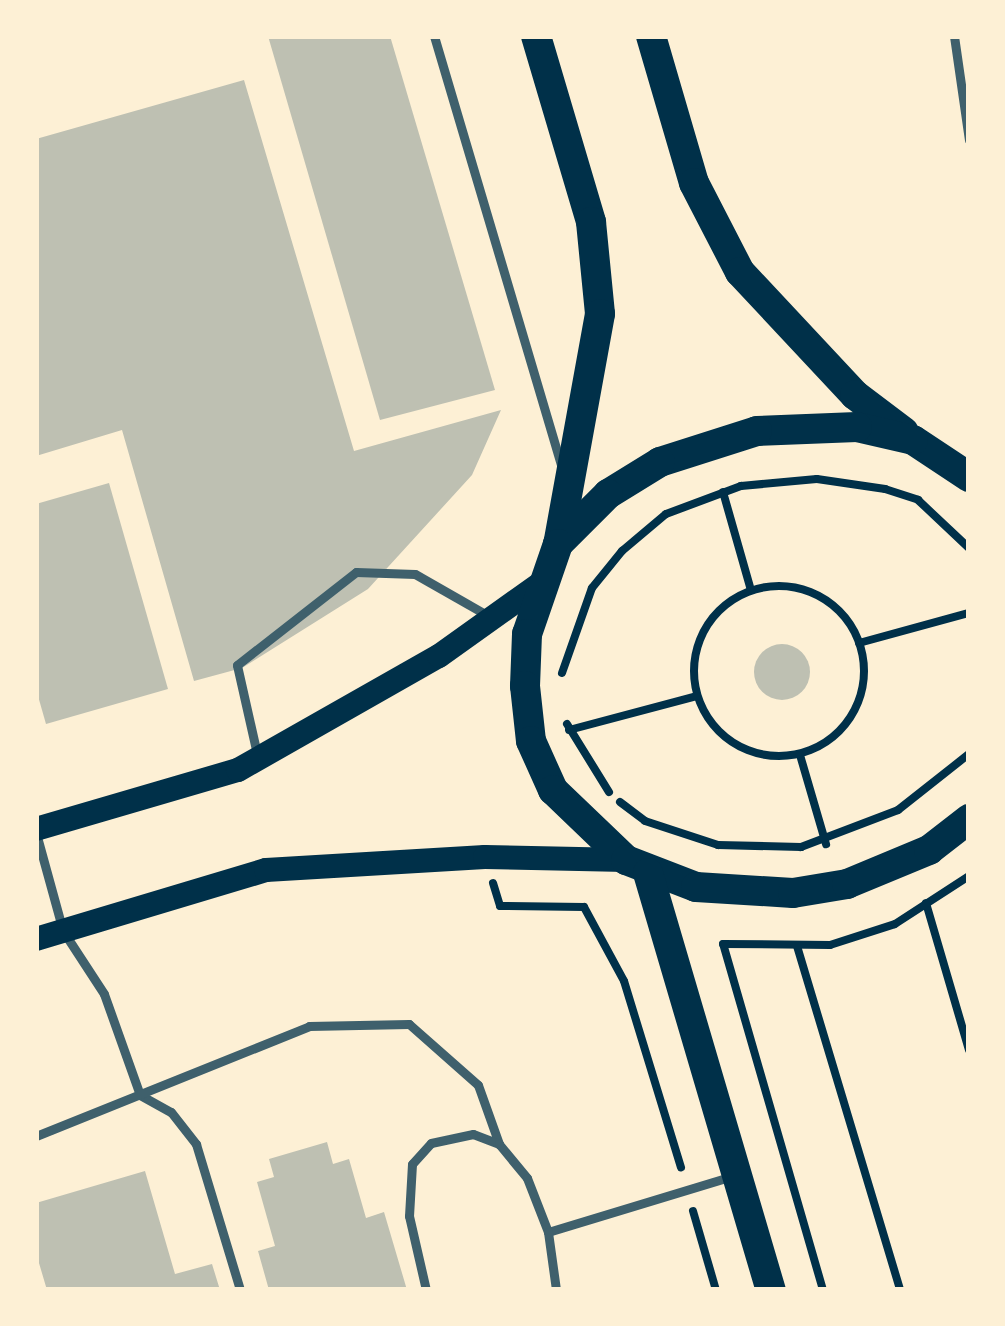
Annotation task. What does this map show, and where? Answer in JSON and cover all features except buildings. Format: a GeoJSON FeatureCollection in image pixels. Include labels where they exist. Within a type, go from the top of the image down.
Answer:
{"type":"FeatureCollection","features":[{"type":"Feature","properties":{"kind":"main road"},"geometry":{"type":"LineString","coordinates":[[536,36],[591,222],[599,314],[572,500],[527,634],[531,741],[553,790],[637,866],[771,1290]]}},
{"type":"Feature","properties":{"kind":"main road"},"geometry":{"type":"LineString","coordinates":[[651,36],[694,183],[740,272],[855,395],[914,440],[963,465]]}},
{"type":"Feature","properties":{"kind":"main road"},"geometry":{"type":"LineString","coordinates":[[558,544],[608,494],[660,462],[713,443],[814,426],[914,440]]}},
{"type":"Feature","properties":{"kind":"main road"},"geometry":{"type":"LineString","coordinates":[[36,831],[258,758],[492,618],[540,584]]}},
{"type":"Feature","properties":{"kind":"main road"},"geometry":{"type":"LineString","coordinates":[[36,939],[266,870],[485,857],[637,866],[748,892],[837,886],[929,850],[969,818]]}},
{"type":"Feature","properties":{"kind":"lane"},"geometry":{"type":"LineString","coordinates":[[434,36],[572,500]]}},
{"type":"Feature","properties":{"kind":"lane"},"geometry":{"type":"LineString","coordinates":[[954,36],[969,140]]}},
{"type":"Feature","properties":{"kind":"lane"},"geometry":{"type":"LineString","coordinates":[[258,758],[237,665],[356,572],[415,574],[492,618]]}},
{"type":"Feature","properties":{"kind":"lane"},"geometry":{"type":"LineString","coordinates":[[36,831],[63,931],[104,994],[140,1095],[171,1112],[196,1144],[240,1290]]}},
{"type":"Feature","properties":{"kind":"lane"},"geometry":{"type":"LineString","coordinates":[[36,1136],[140,1095],[176,1074],[309,1026],[409,1024],[478,1085],[499,1144],[527,1178],[548,1232],[556,1290]]}},
{"type":"Feature","properties":{"kind":"lane"},"geometry":{"type":"LineString","coordinates":[[426,1290],[409,1216],[412,1164],[453,1134],[499,1144]]}},
{"type":"Feature","properties":{"kind":"lane"},"geometry":{"type":"LineString","coordinates":[[548,1232],[737,1175]]}},
{"type":"Feature","properties":{"kind":"path"},"geometry":{"type":"LineString","coordinates":[[562,685],[572,631],[622,550],[666,514],[723,492],[778,479],[885,489],[918,500],[969,548]]}},
{"type":"Feature","properties":{"kind":"path"},"geometry":{"type":"LineString","coordinates":[[723,492],[751,590]]}},
{"type":"Feature","properties":{"kind":"path"},"geometry":{"type":"LineString","coordinates":[[783,586],[817,596],[860,643],[861,694],[850,718],[800,755],[742,748],[721,734],[697,696],[695,659],[708,625],[751,590],[783,586]]}},
{"type":"Feature","properties":{"kind":"path"},"geometry":{"type":"LineString","coordinates":[[860,643],[969,614]]}},
{"type":"Feature","properties":{"kind":"path"},"geometry":{"type":"LineString","coordinates":[[568,730],[697,696]]}},
{"type":"Feature","properties":{"kind":"path"},"geometry":{"type":"LineString","coordinates":[[565,714],[568,730],[614,798],[645,821],[718,845],[826,843],[898,810],[969,754]]}},
{"type":"Feature","properties":{"kind":"path"},"geometry":{"type":"LineString","coordinates":[[800,755],[851,938]]}},
{"type":"Feature","properties":{"kind":"path"},"geometry":{"type":"LineString","coordinates":[[485,857],[500,906],[584,907],[624,981],[716,1290]]}},
{"type":"Feature","properties":{"kind":"path"},"geometry":{"type":"LineString","coordinates":[[823,1290],[723,944],[797,946],[851,938],[896,924],[969,876]]}},
{"type":"Feature","properties":{"kind":"path"},"geometry":{"type":"LineString","coordinates":[[926,903],[969,1050]]}},
{"type":"Feature","properties":{"kind":"path"},"geometry":{"type":"LineString","coordinates":[[797,946],[900,1290]]}}]}
